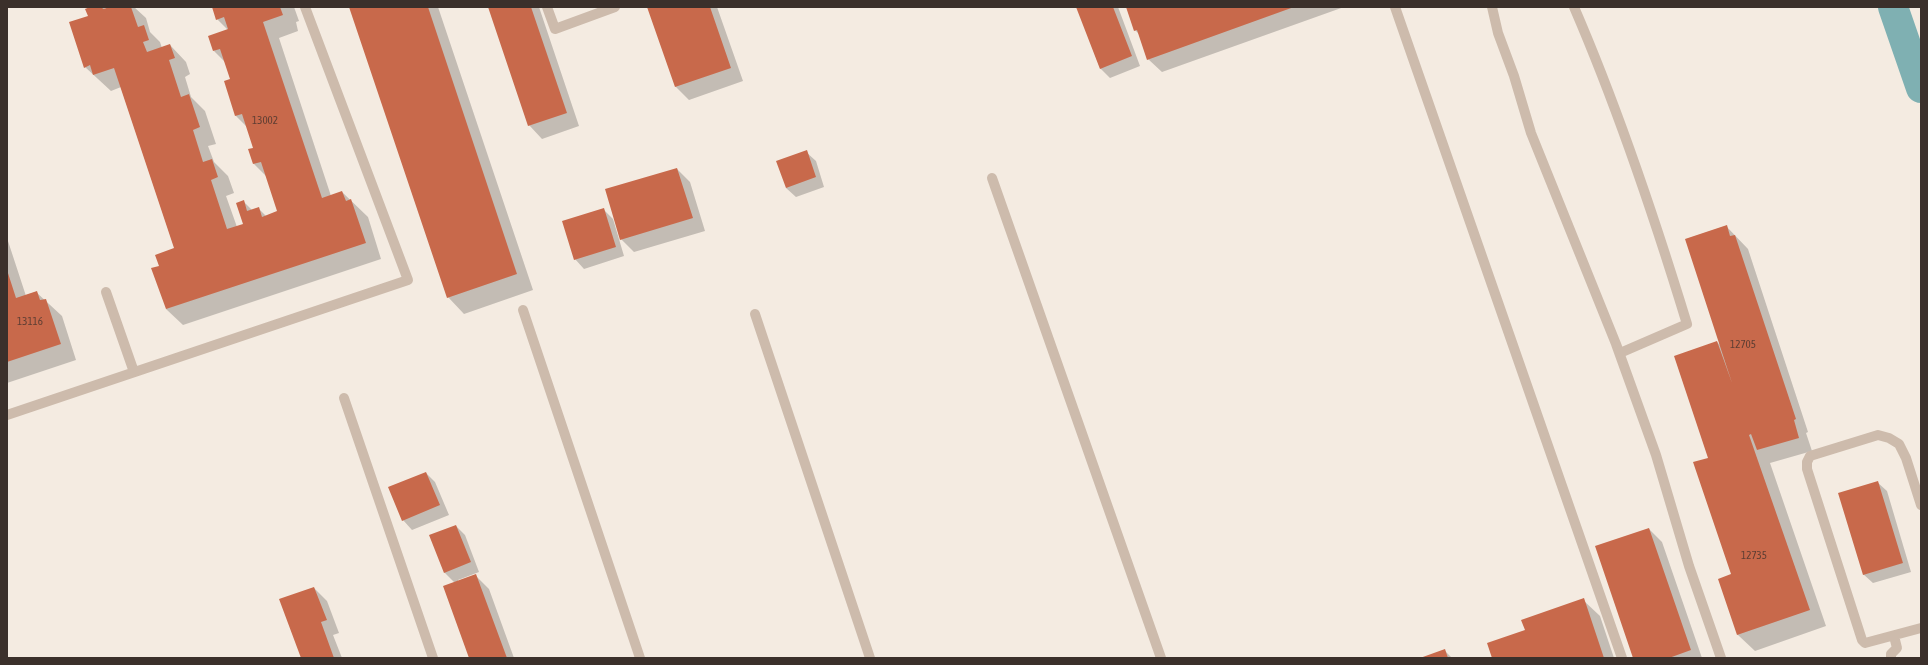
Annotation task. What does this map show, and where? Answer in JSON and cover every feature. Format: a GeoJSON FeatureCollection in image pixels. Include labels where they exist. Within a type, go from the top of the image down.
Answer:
{"type":"FeatureCollection","features":[{"type":"Feature","properties":{"kind":"lane"},"geometry":{"type":"LineString","coordinates":[[7,415],[408,280],[305,7]]}},
{"type":"Feature","properties":{"kind":"lane"},"geometry":{"type":"LineString","coordinates":[[547,7],[554,29],[615,7]]}},
{"type":"Feature","properties":{"kind":"lane"},"geometry":{"type":"LineString","coordinates":[[1395,7],[1622,658]]}},
{"type":"Feature","properties":{"kind":"lane"},"geometry":{"type":"LineString","coordinates":[[1492,7],[1498,33],[1514,76],[1531,133],[1620,354],[1656,455],[1689,566],[1721,658]]}},
{"type":"Feature","properties":{"kind":"lane"},"geometry":{"type":"LineString","coordinates":[[1574,7],[1629,144],[1687,324],[1620,354]]}},
{"type":"Feature","properties":{"kind":"lane"},"geometry":{"type":"LineString","coordinates":[[992,178],[1161,658]]}},
{"type":"Feature","properties":{"kind":"lane"},"geometry":{"type":"LineString","coordinates":[[106,292],[134,372]]}},
{"type":"Feature","properties":{"kind":"lane"},"geometry":{"type":"LineString","coordinates":[[523,310],[640,658]]}},
{"type":"Feature","properties":{"kind":"lane"},"geometry":{"type":"LineString","coordinates":[[755,314],[870,658]]}},
{"type":"Feature","properties":{"kind":"lane"},"geometry":{"type":"LineString","coordinates":[[344,398],[433,658]]}},
{"type":"Feature","properties":{"kind":"lane"},"geometry":{"type":"LineString","coordinates":[[1921,505],[1906,458],[1899,444],[1889,438],[1878,435],[1810,456],[1807,462],[1807,469],[1862,640],[1865,644],[1921,628]]}},
{"type":"Feature","properties":{"kind":"lane"},"geometry":{"type":"LineString","coordinates":[[1891,658],[1891,654],[1897,648],[1894,636]]}},
{"type":"Feature","properties":{"kind":"building"},"geometry":{"type":"Polygon","coordinates":[[[90,7],[102,7],[103,9],[110,7],[131,7],[138,27],[144,25],[149,40],[143,42],[147,52],[170,44],[175,58],[169,60],[181,97],[189,94],[200,127],[193,130],[203,162],[212,159],[218,177],[211,180],[227,229],[243,224],[236,203],[244,200],[247,211],[259,207],[262,217],[277,211],[261,162],[253,164],[248,149],[253,148],[242,114],[235,116],[224,81],[230,79],[220,49],[213,51],[208,36],[228,29],[224,17],[216,20],[212,7],[280,7],[283,15],[263,22],[322,198],[342,191],[346,201],[351,199],[366,243],[166,309],[151,268],[159,266],[155,255],[174,248],[114,68],[93,75],[90,65],[84,68],[69,22],[88,16],[85,9],[90,7]]]}},
{"type":"Feature","properties":{"kind":"building"},"geometry":{"type":"Polygon","coordinates":[[[349,7],[428,7],[517,274],[447,298],[349,7]]]}},
{"type":"Feature","properties":{"kind":"building"},"geometry":{"type":"Polygon","coordinates":[[[488,7],[531,7],[567,113],[528,126],[488,7]]]}},
{"type":"Feature","properties":{"kind":"building"},"geometry":{"type":"Polygon","coordinates":[[[647,7],[710,7],[731,68],[675,87],[647,7]]]}},
{"type":"Feature","properties":{"kind":"building"},"geometry":{"type":"Polygon","coordinates":[[[1076,7],[1113,7],[1132,56],[1100,69],[1076,7]]]}},
{"type":"Feature","properties":{"kind":"building"},"geometry":{"type":"Polygon","coordinates":[[[1126,7],[1294,7],[1147,60],[1137,30],[1134,31],[1126,7]]]}},
{"type":"Feature","properties":{"kind":"building"},"geometry":{"type":"Polygon","coordinates":[[[807,150],[816,177],[786,188],[776,161],[807,150]]]}},
{"type":"Feature","properties":{"kind":"building"},"geometry":{"type":"Polygon","coordinates":[[[677,168],[693,218],[620,240],[605,189],[677,168]]]}},
{"type":"Feature","properties":{"kind":"building"},"geometry":{"type":"Polygon","coordinates":[[[604,208],[616,247],[574,260],[562,221],[604,208]]]}},
{"type":"Feature","properties":{"kind":"building"},"geometry":{"type":"Polygon","coordinates":[[[1727,225],[1730,236],[1735,235],[1796,419],[1794,420],[1799,438],[1757,450],[1751,434],[1749,435],[1810,610],[1737,635],[1718,579],[1731,574],[1693,462],[1708,458],[1674,356],[1717,341],[1732,383],[1685,239],[1727,225]]]}},
{"type":"Feature","properties":{"kind":"building"},"geometry":{"type":"Polygon","coordinates":[[[7,270],[16,298],[37,291],[40,300],[46,299],[61,344],[7,362],[7,270]]]}},
{"type":"Feature","properties":{"kind":"building"},"geometry":{"type":"Polygon","coordinates":[[[426,472],[440,505],[402,521],[388,487],[426,472]]]}},
{"type":"Feature","properties":{"kind":"building"},"geometry":{"type":"Polygon","coordinates":[[[1878,481],[1903,563],[1863,575],[1838,493],[1878,481]]]}},
{"type":"Feature","properties":{"kind":"building"},"geometry":{"type":"Polygon","coordinates":[[[456,525],[471,562],[444,573],[429,535],[456,525]]]}},
{"type":"Feature","properties":{"kind":"building"},"geometry":{"type":"Polygon","coordinates":[[[1649,528],[1691,650],[1669,658],[1633,658],[1595,546],[1649,528]]]}},
{"type":"Feature","properties":{"kind":"building"},"geometry":{"type":"Polygon","coordinates":[[[476,574],[507,658],[469,658],[443,586],[476,574]]]}},
{"type":"Feature","properties":{"kind":"building"},"geometry":{"type":"Polygon","coordinates":[[[314,587],[327,620],[321,622],[334,658],[301,658],[279,599],[314,587]]]}},
{"type":"Feature","properties":{"kind":"building"},"geometry":{"type":"Polygon","coordinates":[[[1584,598],[1604,658],[1492,658],[1487,643],[1525,630],[1521,620],[1584,598]]]}},
{"type":"Feature","properties":{"kind":"building"},"geometry":{"type":"Polygon","coordinates":[[[1445,649],[1448,658],[1420,658],[1445,649]]]}},
{"type":"Feature","properties":{"kind":"waterway"},"geometry":{"type":"LineString","coordinates":[[1893,7],[1921,88]]}}]}
